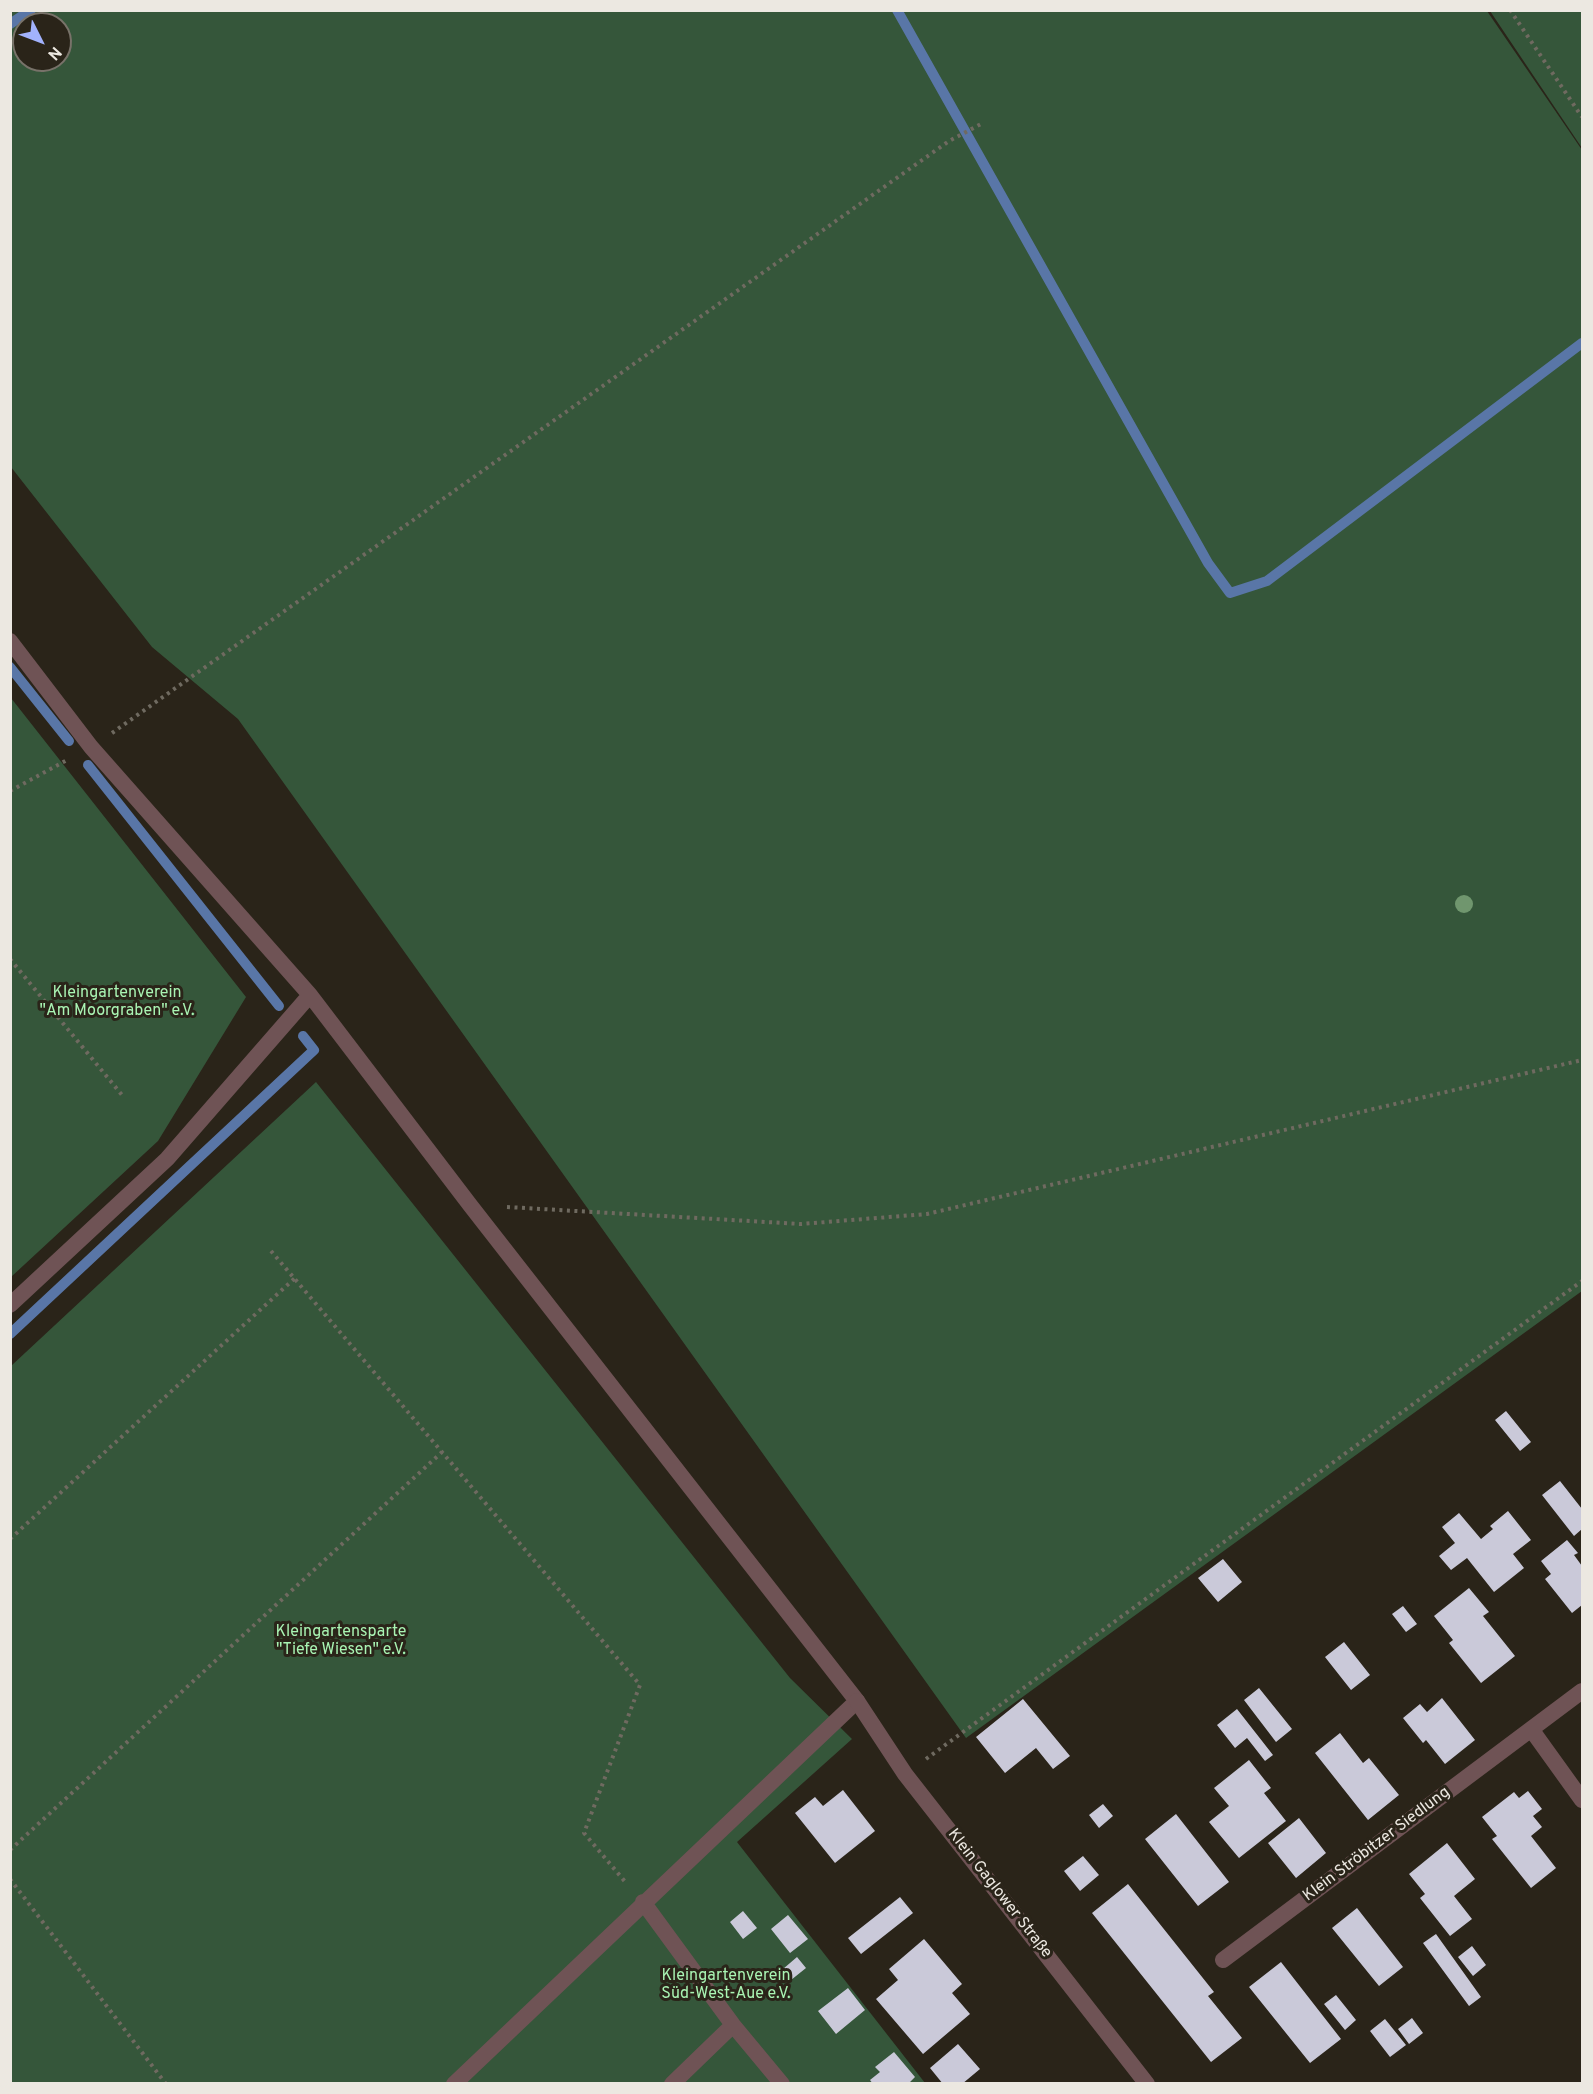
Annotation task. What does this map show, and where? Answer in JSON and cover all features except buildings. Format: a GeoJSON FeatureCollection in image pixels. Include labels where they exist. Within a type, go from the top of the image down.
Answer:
{"type":"FeatureCollection","features":[{"type":"Feature","properties":{"kind":"street","name":"Klein Gaglower Straße"},"geometry":{"type":"LineString","coordinates":[[10,641],[92,747],[310,995],[470,1205],[858,1701],[905,1774],[1147,2084]]}},
{"type":"Feature","properties":{"kind":"street"},"geometry":{"type":"LineString","coordinates":[[10,1305],[167,1159],[310,995]]}},
{"type":"Feature","properties":{"kind":"street","name":"Klein Ströbitzer Siedlung"},"geometry":{"type":"LineString","coordinates":[[1223,1960],[1582,1691]]}},
{"type":"Feature","properties":{"kind":"street"},"geometry":{"type":"LineString","coordinates":[[454,2084],[642,1902],[858,1701]]}},
{"type":"Feature","properties":{"kind":"street"},"geometry":{"type":"LineString","coordinates":[[1531,1729],[1582,1800]]}},
{"type":"Feature","properties":{"kind":"street"},"geometry":{"type":"LineString","coordinates":[[642,1902],[733,2025],[782,2084]]}},
{"type":"Feature","properties":{"kind":"street"},"geometry":{"type":"LineString","coordinates":[[672,2084],[733,2025]]}},
{"type":"Feature","properties":{"kind":"path"},"geometry":{"type":"LineString","coordinates":[[1510,10],[1582,117]]}},
{"type":"Feature","properties":{"kind":"path"},"geometry":{"type":"LineString","coordinates":[[10,791],[92,747],[949,141],[981,124]]}},
{"type":"Feature","properties":{"kind":"path"},"geometry":{"type":"LineString","coordinates":[[10,959],[122,1095]]}},
{"type":"Feature","properties":{"kind":"path"},"geometry":{"type":"LineString","coordinates":[[470,1205],[801,1224],[927,1214],[1582,1060]]}},
{"type":"Feature","properties":{"kind":"path"},"geometry":{"type":"LineString","coordinates":[[271,1251],[640,1685],[584,1833],[642,1902]]}},
{"type":"Feature","properties":{"kind":"path"},"geometry":{"type":"LineString","coordinates":[[10,1539],[295,1278]]}},
{"type":"Feature","properties":{"kind":"path"},"geometry":{"type":"LineString","coordinates":[[905,1774],[1582,1281]]}},
{"type":"Feature","properties":{"kind":"path"},"geometry":{"type":"LineString","coordinates":[[10,1850],[442,1452]]}},
{"type":"Feature","properties":{"kind":"path"},"geometry":{"type":"LineString","coordinates":[[10,1880],[166,2084]]}},
{"type":"Feature","properties":{"kind":"green space"},"geometry":{"type":"Polygon","coordinates":[[[11,10],[1487,11],[1582,150],[1582,1291],[966,1738],[238,719],[152,647],[11,467],[11,10]]]}},
{"type":"Feature","properties":{"kind":"green space"},"geometry":{"type":"Polygon","coordinates":[[[1490,11],[1582,11],[1582,148],[1490,11]]]}},
{"type":"Feature","properties":{"kind":"green space","name":"Kleingartenverein \"Am Moorgraben\" e.V."},"geometry":{"type":"Polygon","coordinates":[[[11,698],[246,997],[158,1141],[11,1277],[11,698]]]}},
{"type":"Feature","properties":{"kind":"green space","name":"Kleingartensparte \"Tiefe Wiesen\" e.V."},"geometry":{"type":"Polygon","coordinates":[[[316,1082],[790,1678],[852,1739],[737,1842],[925,2083],[11,2084],[11,1366],[316,1082]]]}},
{"type":"Feature","properties":{"kind":"waterway"},"geometry":{"type":"LineString","coordinates":[[10,24],[31,10]]}},
{"type":"Feature","properties":{"kind":"waterway"},"geometry":{"type":"LineString","coordinates":[[897,10],[1208,563],[1230,593],[1267,581],[1582,343]]}},
{"type":"Feature","properties":{"kind":"waterway"},"geometry":{"type":"LineString","coordinates":[[10,667],[69,741]]}},
{"type":"Feature","properties":{"kind":"waterway"},"geometry":{"type":"LineString","coordinates":[[88,765],[279,1006]]}},
{"type":"Feature","properties":{"kind":"waterway"},"geometry":{"type":"LineString","coordinates":[[10,1334],[314,1050],[303,1036]]}},
{"type":"Feature","properties":{"kind":"park label","name":"Kleingartenverein Süd-West-Aue e.V."},"geometry":{"type":"Point","coordinates":[726,1986]}}]}
